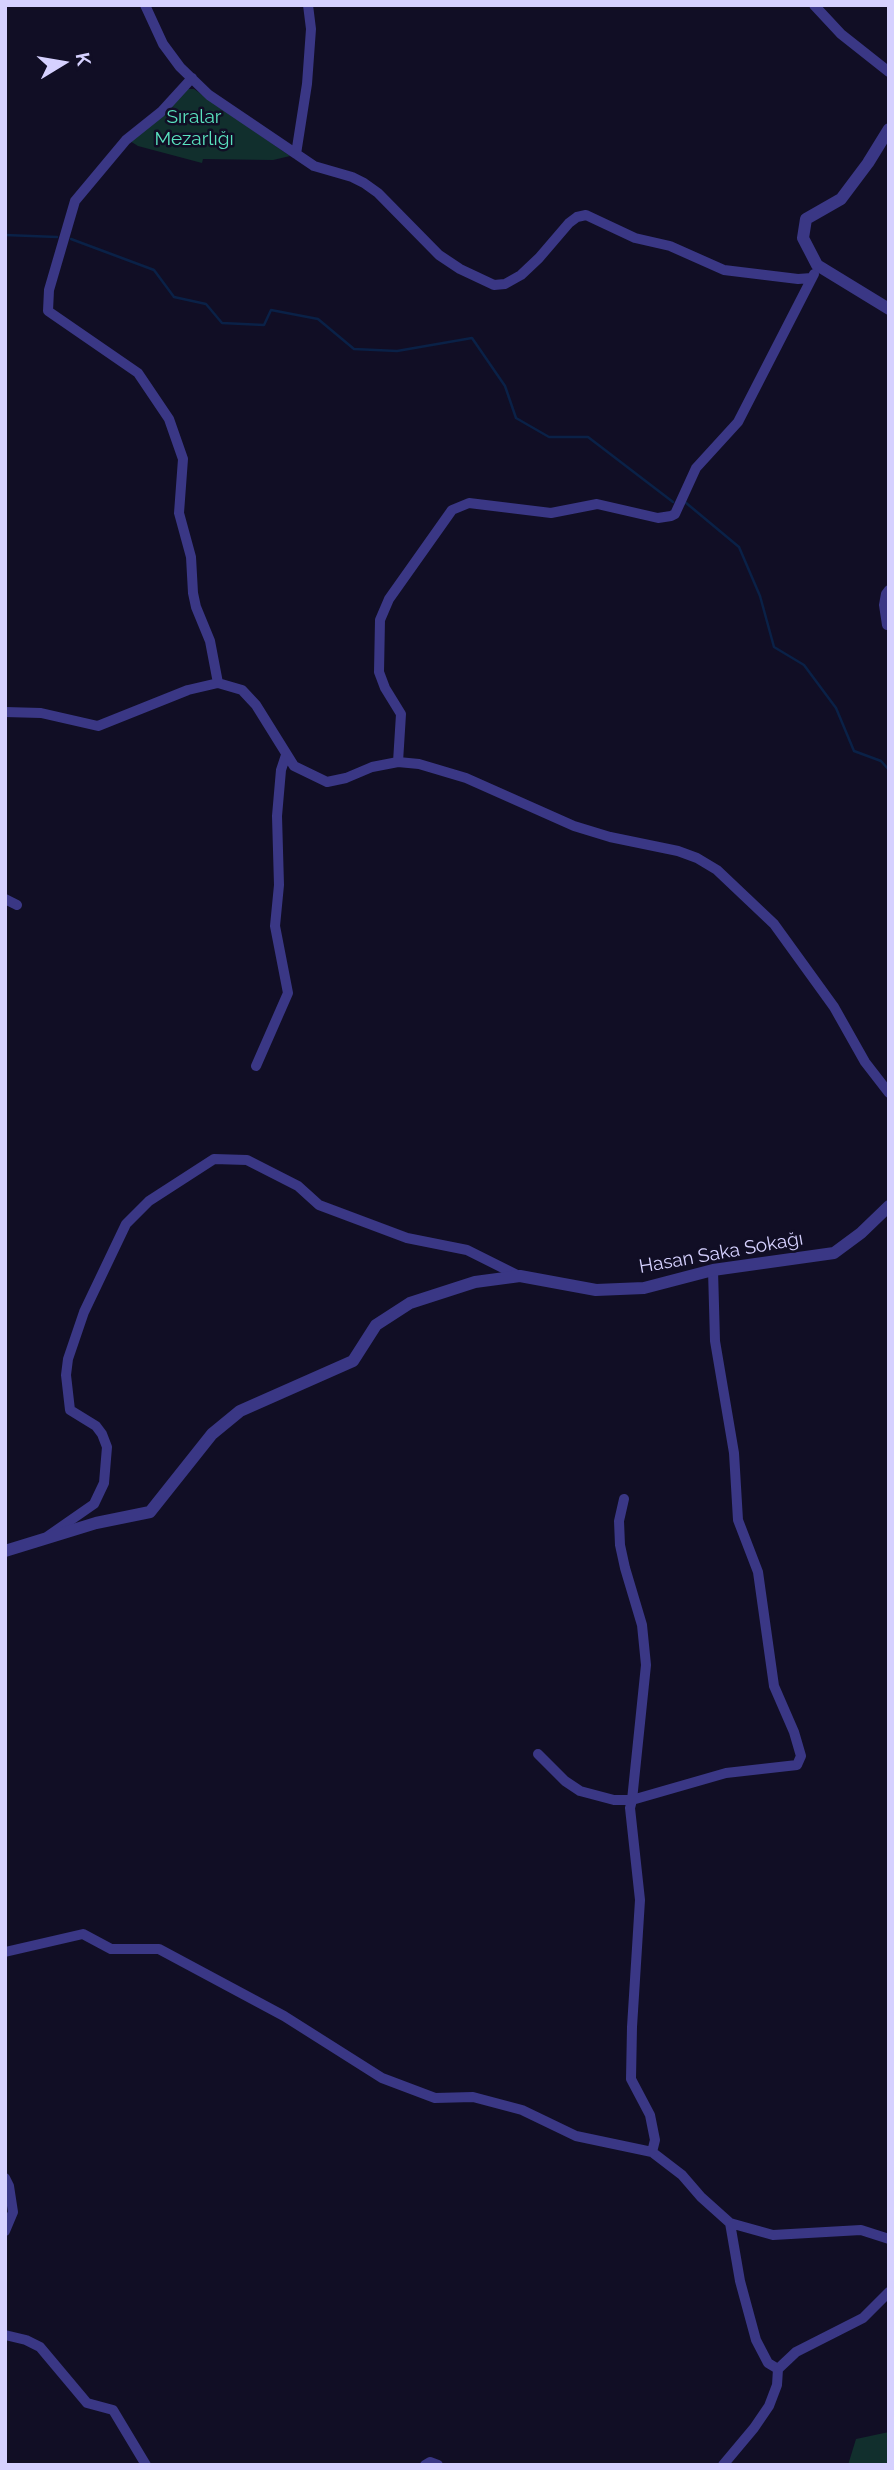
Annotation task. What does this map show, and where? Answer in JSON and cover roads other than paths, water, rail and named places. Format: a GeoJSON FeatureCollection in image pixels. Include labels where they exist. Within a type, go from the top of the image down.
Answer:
{"type":"FeatureCollection","features":[{"type":"Feature","properties":{"kind":"street"},"geometry":{"type":"LineString","coordinates":[[145,5],[163,44],[209,95],[314,166],[364,183],[378,193],[439,255],[460,269],[494,285],[505,284],[521,275],[540,258],[569,223],[586,215],[635,238],[670,246],[724,270],[798,279],[812,278]]}},
{"type":"Feature","properties":{"kind":"street"},"geometry":{"type":"LineString","coordinates":[[296,153],[308,70],[311,29],[307,5]]}},
{"type":"Feature","properties":{"kind":"street"},"geometry":{"type":"LineString","coordinates":[[814,5],[841,34],[889,72]]}},
{"type":"Feature","properties":{"kind":"street"},"geometry":{"type":"LineString","coordinates":[[192,78],[161,112],[126,140],[75,201],[49,290],[48,312],[138,373],[169,419],[183,459],[179,513],[191,557],[192,593],[210,641],[218,683]]}},
{"type":"Feature","properties":{"kind":"street"},"geometry":{"type":"LineString","coordinates":[[889,129],[841,199],[806,219],[803,238],[817,265],[889,309]]}},
{"type":"Feature","properties":{"kind":"street"},"geometry":{"type":"LineString","coordinates":[[398,762],[401,714],[385,688],[379,672],[380,620],[389,599],[452,510],[468,503],[551,513],[597,504],[658,518],[675,514],[696,468],[738,422],[817,265]]}},
{"type":"Feature","properties":{"kind":"street"},"geometry":{"type":"LineString","coordinates":[[887,625],[884,605],[889,590]]}},
{"type":"Feature","properties":{"kind":"street"},"geometry":{"type":"LineString","coordinates":[[5,712],[41,713],[98,726],[188,690],[218,683],[242,690],[256,705],[294,766],[327,782],[346,778],[372,767],[398,762],[419,764],[446,770],[574,826],[628,842],[687,854],[718,870],[784,936],[834,1007],[865,1062],[889,1093]]}},
{"type":"Feature","properties":{"kind":"street"},"geometry":{"type":"LineString","coordinates":[[256,1066],[288,993],[275,926],[279,885],[277,816],[281,771],[286,755]]}},
{"type":"Feature","properties":{"kind":"street"},"geometry":{"type":"LineString","coordinates":[[5,899],[18,905]]}},
{"type":"Feature","properties":{"kind":"street"},"geometry":{"type":"LineString","coordinates":[[42,1540],[94,1504],[104,1483],[107,1447],[102,1434],[96,1426],[70,1410],[66,1374],[68,1359],[84,1312],[126,1224],[149,1201],[214,1159],[247,1160],[298,1186],[319,1205],[407,1238],[467,1250],[520,1276]]}},
{"type":"Feature","properties":{"kind":"street","name":"Hasan Saka Sokağı"},"geometry":{"type":"LineString","coordinates":[[5,1551],[96,1524],[150,1512],[212,1434],[240,1411],[353,1361],[376,1325],[410,1303],[475,1282],[520,1276],[596,1290],[644,1288],[713,1270],[834,1252],[861,1233],[889,1206]]}},
{"type":"Feature","properties":{"kind":"street"},"geometry":{"type":"LineString","coordinates":[[538,1755],[565,1781],[580,1791],[614,1800],[632,1800],[726,1773],[797,1765],[800,1756],[794,1732],[774,1686],[758,1572],[738,1520],[734,1453],[715,1341],[713,1270]]}},
{"type":"Feature","properties":{"kind":"street"},"geometry":{"type":"LineString","coordinates":[[624,1499],[619,1521],[620,1545],[642,1625],[646,1665],[630,1808],[640,1899],[631,2079],[650,2115],[655,2140],[652,2152]]}},
{"type":"Feature","properties":{"kind":"street"},"geometry":{"type":"LineString","coordinates":[[5,1952],[83,1934],[111,1949],[159,1949],[284,2017],[382,2078],[435,2098],[473,2097],[522,2110],[576,2136],[652,2152],[682,2175],[701,2197],[730,2223],[773,2235],[861,2230],[889,2239]]}},
{"type":"Feature","properties":{"kind":"street"},"geometry":{"type":"LineString","coordinates":[[5,2178],[13,2212],[5,2231]]}},
{"type":"Feature","properties":{"kind":"street"},"geometry":{"type":"LineString","coordinates":[[730,2223],[740,2281],[756,2340],[768,2363],[778,2369]]}},
{"type":"Feature","properties":{"kind":"street"},"geometry":{"type":"LineString","coordinates":[[723,2465],[769,2406],[777,2385],[778,2369],[796,2352],[863,2318],[889,2292]]}},
{"type":"Feature","properties":{"kind":"street"},"geometry":{"type":"LineString","coordinates":[[5,2335],[40,2347],[87,2403],[113,2410],[146,2465]]}},
{"type":"Feature","properties":{"kind":"street"},"geometry":{"type":"LineString","coordinates":[[425,2465],[430,2462],[438,2465]]}},
{"type":"Feature","properties":{"kind":"waterway"},"geometry":{"type":"LineString","coordinates":[[5,235],[57,237]]}},
{"type":"Feature","properties":{"kind":"waterway"},"geometry":{"type":"LineString","coordinates":[[71,239],[154,270],[174,297],[206,304],[222,323],[264,325],[271,310],[318,319],[354,349],[397,351],[472,338],[505,386],[516,418],[549,437],[588,437],[673,502]]}},
{"type":"Feature","properties":{"kind":"waterway"},"geometry":{"type":"LineString","coordinates":[[685,502],[739,547],[760,596],[774,647],[804,665],[836,708],[854,751],[881,761],[889,770]]}},
{"type":"Feature","properties":{"kind":"park label","name":"Sıralar Mezarlığı"},"geometry":{"type":"Point","coordinates":[194,128]}}]}
